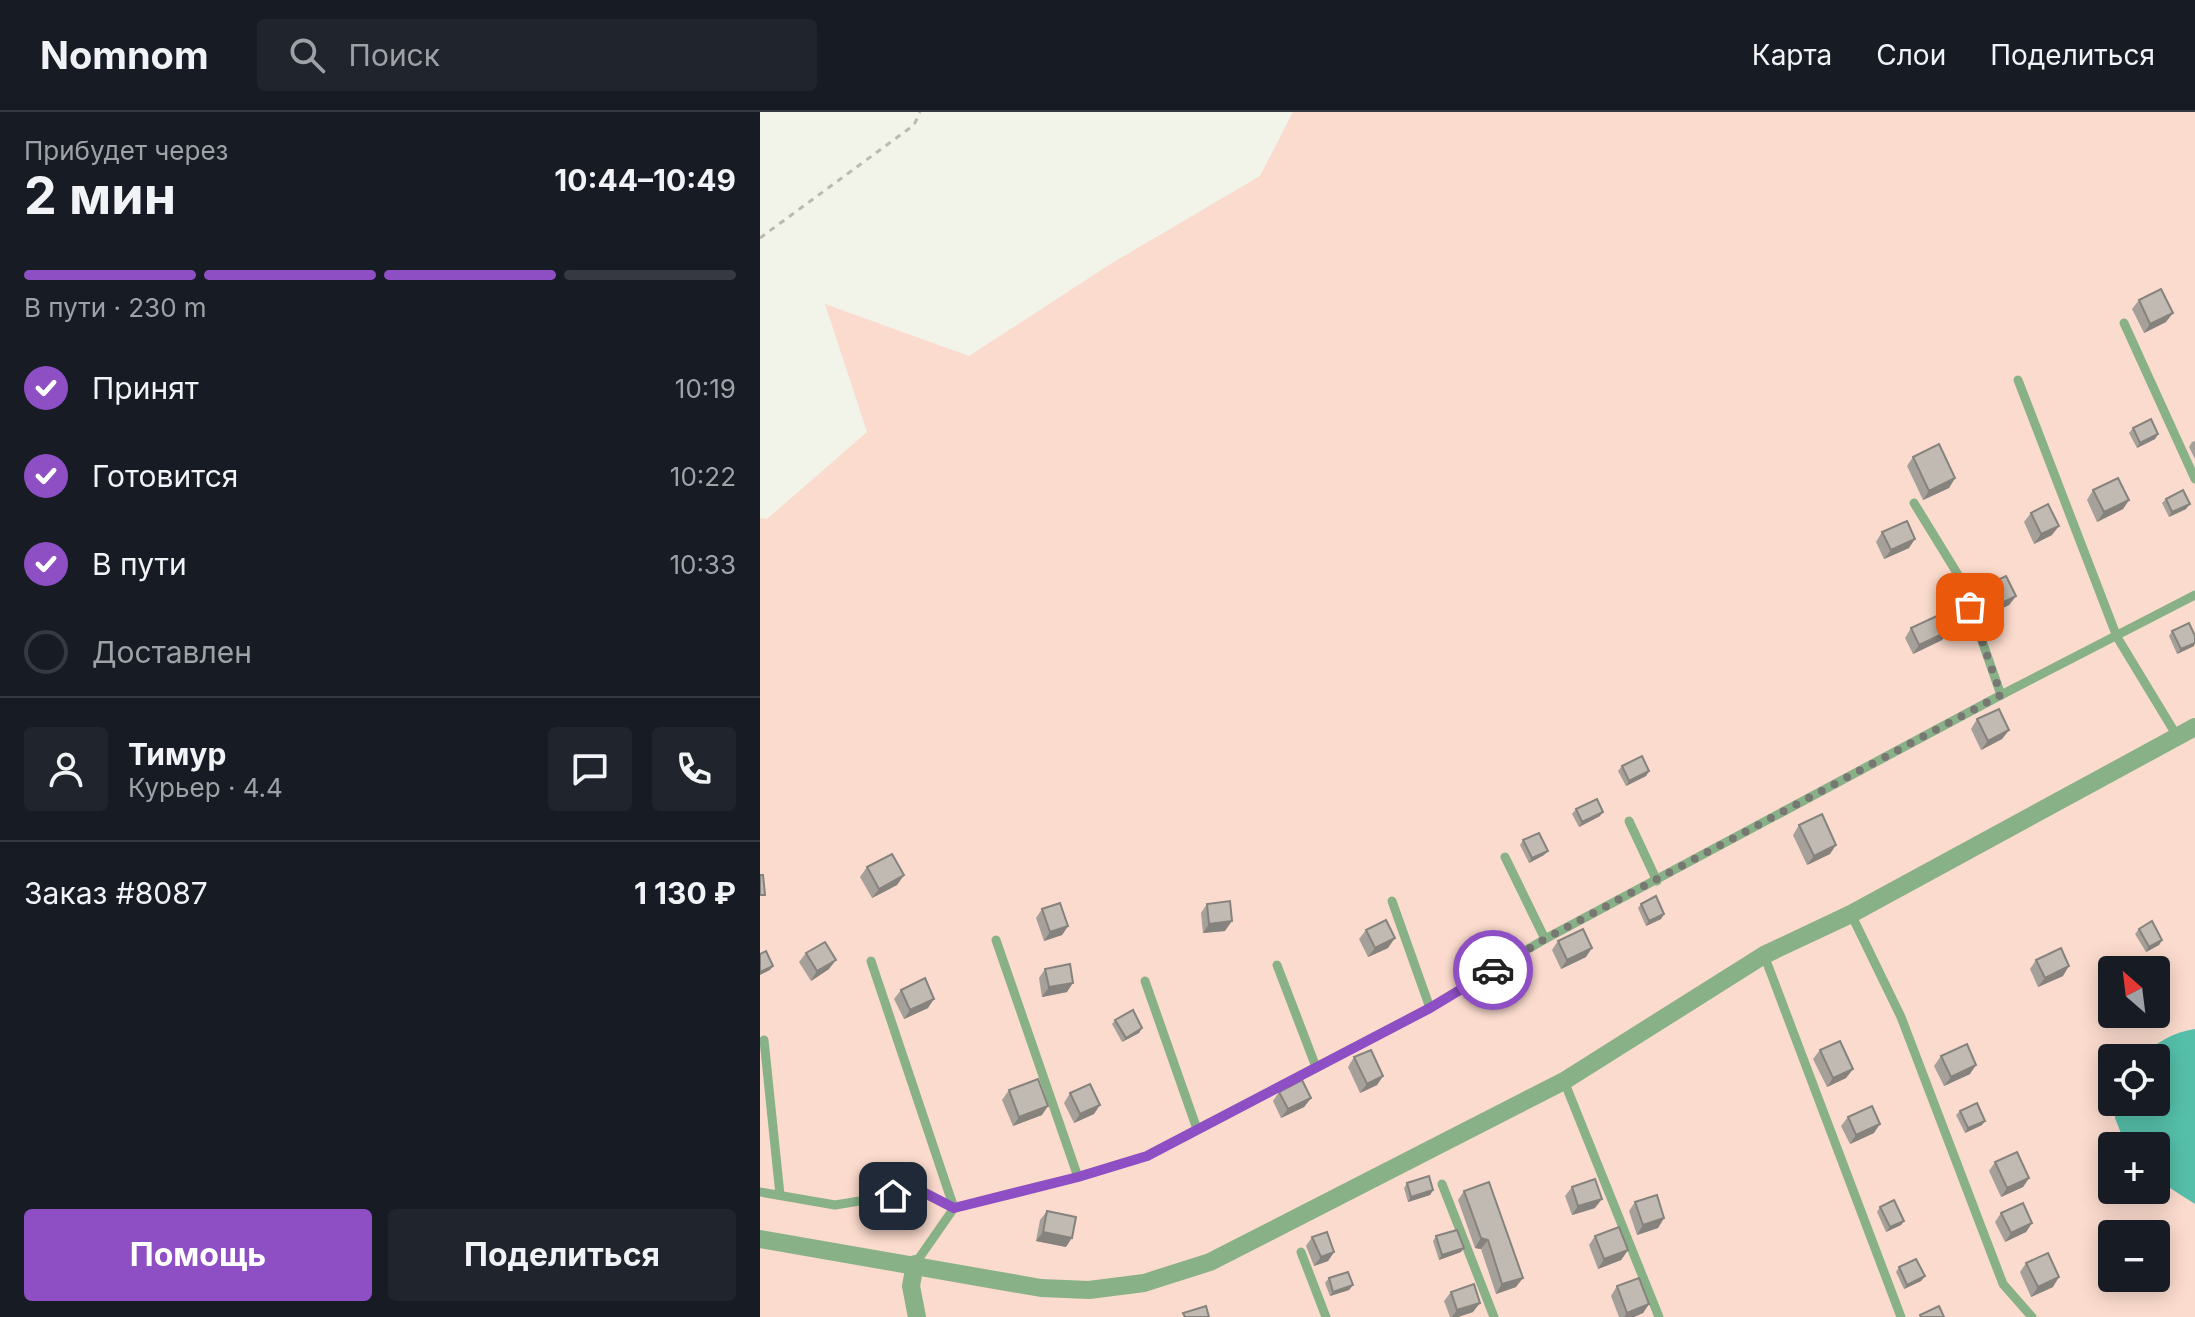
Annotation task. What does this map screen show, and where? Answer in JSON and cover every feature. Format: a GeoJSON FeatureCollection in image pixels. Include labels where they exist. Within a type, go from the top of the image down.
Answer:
{"type":"FeatureCollection","features":[{"type":"Feature","properties":{"kind":"street"},"geometry":{"type":"LineString","coordinates":[[760,1239],[1041,1288],[1089,1290],[1144,1283],[1210,1262],[1564,1081],[1764,955],[1851,914],[2195,727]]}},
{"type":"Feature","properties":{"kind":"street"},"geometry":{"type":"LineString","coordinates":[[915,1264],[911,1286],[917,1317]]}},
{"type":"Feature","properties":{"kind":"lane"},"geometry":{"type":"LineString","coordinates":[[2124,323],[2195,479]]}},
{"type":"Feature","properties":{"kind":"lane"},"geometry":{"type":"LineString","coordinates":[[2018,380],[2117,637],[2177,736]]}},
{"type":"Feature","properties":{"kind":"lane"},"geometry":{"type":"LineString","coordinates":[[1914,503],[1960,578],[2001,695]]}},
{"type":"Feature","properties":{"kind":"lane"},"geometry":{"type":"LineString","coordinates":[[915,1264],[954,1208],[1147,1156],[1430,1008],[1545,939],[2195,595]]}},
{"type":"Feature","properties":{"kind":"lane"},"geometry":{"type":"LineString","coordinates":[[1629,821],[1657,881]]}},
{"type":"Feature","properties":{"kind":"lane"},"geometry":{"type":"LineString","coordinates":[[1505,857],[1545,939]]}},
{"type":"Feature","properties":{"kind":"lane"},"geometry":{"type":"LineString","coordinates":[[1392,901],[1430,1008]]}},
{"type":"Feature","properties":{"kind":"lane"},"geometry":{"type":"LineString","coordinates":[[1851,914],[1901,1017],[2003,1284],[2032,1317]]}},
{"type":"Feature","properties":{"kind":"lane"},"geometry":{"type":"LineString","coordinates":[[996,940],[1078,1177]]}},
{"type":"Feature","properties":{"kind":"lane"},"geometry":{"type":"LineString","coordinates":[[1764,955],[1901,1317]]}},
{"type":"Feature","properties":{"kind":"lane"},"geometry":{"type":"LineString","coordinates":[[871,961],[954,1208]]}},
{"type":"Feature","properties":{"kind":"lane"},"geometry":{"type":"LineString","coordinates":[[1277,965],[1316,1067]]}},
{"type":"Feature","properties":{"kind":"lane"},"geometry":{"type":"LineString","coordinates":[[1145,981],[1197,1129]]}},
{"type":"Feature","properties":{"kind":"lane"},"geometry":{"type":"LineString","coordinates":[[764,1040],[780,1195]]}},
{"type":"Feature","properties":{"kind":"lane"},"geometry":{"type":"LineString","coordinates":[[1564,1081],[1659,1317]]}},
{"type":"Feature","properties":{"kind":"lane"},"geometry":{"type":"LineString","coordinates":[[1442,1184],[1494,1317]]}},
{"type":"Feature","properties":{"kind":"lane"},"geometry":{"type":"LineString","coordinates":[[760,1192],[835,1205],[921,1191],[954,1208]]}},
{"type":"Feature","properties":{"kind":"lane"},"geometry":{"type":"LineString","coordinates":[[1301,1252],[1326,1317]]}},
{"type":"Feature","properties":{"kind":"path"},"geometry":{"type":"LineString","coordinates":[[760,238],[914,125],[920,112]]}},
{"type":"Feature","properties":{"kind":"shaded area"},"geometry":{"type":"Polygon","coordinates":[[[1293,112],[2195,112],[2195,1317],[760,1317],[760,518],[767,519],[867,432],[825,304],[969,356],[1112,263],[1260,176],[1293,112]]]}},
{"type":"Feature","properties":{"kind":"shaded area"},"geometry":{"type":"Polygon","coordinates":[[[2195,1029],[2195,1204],[2170,1188],[2170,1132],[2120,1132],[2115,1118],[2170,1116],[2170,1044],[2158,1044],[2195,1029]]]}},
{"type":"Feature","properties":{"kind":"building"},"geometry":{"type":"Polygon","coordinates":[[[2161,289],[2173,313],[2150,324],[2139,300],[2161,289]]]}},
{"type":"Feature","properties":{"kind":"building"},"geometry":{"type":"Polygon","coordinates":[[[2151,419],[2158,434],[2140,443],[2133,428],[2151,419]]]}},
{"type":"Feature","properties":{"kind":"building"},"geometry":{"type":"Polygon","coordinates":[[[1939,444],[1955,478],[1929,491],[1913,457],[1939,444]]]}},
{"type":"Feature","properties":{"kind":"building"},"geometry":{"type":"Polygon","coordinates":[[[2118,478],[2129,500],[2104,512],[2093,490],[2118,478]]]}},
{"type":"Feature","properties":{"kind":"building"},"geometry":{"type":"Polygon","coordinates":[[[2183,490],[2190,504],[2172,512],[2166,499],[2183,490]]]}},
{"type":"Feature","properties":{"kind":"building"},"geometry":{"type":"Polygon","coordinates":[[[2048,504],[2059,526],[2041,534],[2031,513],[2048,504]]]}},
{"type":"Feature","properties":{"kind":"building"},"geometry":{"type":"Polygon","coordinates":[[[1907,521],[1915,539],[1891,550],[1882,532],[1907,521]]]}},
{"type":"Feature","properties":{"kind":"building"},"geometry":{"type":"Polygon","coordinates":[[[2006,576],[2016,596],[1990,609],[1981,588],[2006,576]]]}},
{"type":"Feature","properties":{"kind":"building"},"geometry":{"type":"Polygon","coordinates":[[[1941,614],[1949,631],[1919,645],[1911,628],[1941,614]]]}},
{"type":"Feature","properties":{"kind":"building"},"geometry":{"type":"Polygon","coordinates":[[[2189,623],[2195,643],[2181,649],[2172,631],[2189,623]]]}},
{"type":"Feature","properties":{"kind":"building"},"geometry":{"type":"Polygon","coordinates":[[[1999,709],[2009,730],[1988,741],[1977,719],[1999,709]]]}},
{"type":"Feature","properties":{"kind":"building"},"geometry":{"type":"Polygon","coordinates":[[[1642,756],[1649,771],[1629,781],[1622,766],[1642,756]]]}},
{"type":"Feature","properties":{"kind":"building"},"geometry":{"type":"Polygon","coordinates":[[[1597,799],[1603,812],[1582,822],[1576,809],[1597,799]]]}},
{"type":"Feature","properties":{"kind":"building"},"geometry":{"type":"Polygon","coordinates":[[[1822,814],[1836,845],[1814,856],[1799,825],[1822,814]]]}},
{"type":"Feature","properties":{"kind":"building"},"geometry":{"type":"Polygon","coordinates":[[[1539,833],[1548,851],[1532,858],[1523,840],[1539,833]]]}},
{"type":"Feature","properties":{"kind":"building"},"geometry":{"type":"Polygon","coordinates":[[[892,854],[904,875],[879,889],[867,867],[892,854]]]}},
{"type":"Feature","properties":{"kind":"building"},"geometry":{"type":"Polygon","coordinates":[[[760,875],[763,875],[765,895],[760,895],[760,875]]]}},
{"type":"Feature","properties":{"kind":"building"},"geometry":{"type":"Polygon","coordinates":[[[1656,896],[1664,914],[1649,921],[1641,904],[1656,896]]]}},
{"type":"Feature","properties":{"kind":"building"},"geometry":{"type":"Polygon","coordinates":[[[1230,901],[1232,921],[1209,924],[1207,904],[1230,901]]]}},
{"type":"Feature","properties":{"kind":"building"},"geometry":{"type":"Polygon","coordinates":[[[1060,903],[1068,926],[1050,932],[1042,909],[1060,903]]]}},
{"type":"Feature","properties":{"kind":"building"},"geometry":{"type":"Polygon","coordinates":[[[1386,920],[1395,938],[1375,948],[1366,930],[1386,920]]]}},
{"type":"Feature","properties":{"kind":"building"},"geometry":{"type":"Polygon","coordinates":[[[2152,921],[2162,940],[2149,947],[2139,929],[2152,921]]]}},
{"type":"Feature","properties":{"kind":"building"},"geometry":{"type":"Polygon","coordinates":[[[1583,929],[1592,948],[1567,960],[1558,941],[1583,929]]]}},
{"type":"Feature","properties":{"kind":"building"},"geometry":{"type":"Polygon","coordinates":[[[825,942],[836,960],[817,971],[806,953],[825,942]]]}},
{"type":"Feature","properties":{"kind":"building"},"geometry":{"type":"Polygon","coordinates":[[[2061,948],[2069,966],[2045,978],[2036,960],[2061,948]]]}},
{"type":"Feature","properties":{"kind":"building"},"geometry":{"type":"Polygon","coordinates":[[[766,951],[773,966],[760,972],[760,954],[766,951]]]}},
{"type":"Feature","properties":{"kind":"building"},"geometry":{"type":"Polygon","coordinates":[[[1070,964],[1073,983],[1049,987],[1045,969],[1070,964]]]}},
{"type":"Feature","properties":{"kind":"building"},"geometry":{"type":"Polygon","coordinates":[[[925,978],[934,999],[910,1010],[901,990],[925,978]]]}},
{"type":"Feature","properties":{"kind":"building"},"geometry":{"type":"Polygon","coordinates":[[[1133,1010],[1142,1028],[1126,1038],[1115,1020],[1133,1010]]]}},
{"type":"Feature","properties":{"kind":"building"},"geometry":{"type":"Polygon","coordinates":[[[1840,1041],[1853,1069],[1833,1078],[1820,1050],[1840,1041]]]}},
{"type":"Feature","properties":{"kind":"building"},"geometry":{"type":"Polygon","coordinates":[[[1967,1044],[1976,1065],[1951,1077],[1941,1056],[1967,1044]]]}},
{"type":"Feature","properties":{"kind":"building"},"geometry":{"type":"Polygon","coordinates":[[[1371,1050],[1383,1076],[1367,1084],[1354,1057],[1371,1050]]]}},
{"type":"Feature","properties":{"kind":"building"},"geometry":{"type":"Polygon","coordinates":[[[1038,1079],[1048,1106],[1019,1117],[1009,1090],[1038,1079]]]}},
{"type":"Feature","properties":{"kind":"building"},"geometry":{"type":"Polygon","coordinates":[[[1302,1080],[1311,1098],[1288,1109],[1279,1092],[1302,1080]]]}},
{"type":"Feature","properties":{"kind":"building"},"geometry":{"type":"Polygon","coordinates":[[[1090,1084],[1100,1105],[1080,1114],[1070,1093],[1090,1084]]]}},
{"type":"Feature","properties":{"kind":"building"},"geometry":{"type":"Polygon","coordinates":[[[1977,1103],[1985,1121],[1968,1128],[1960,1111],[1977,1103]]]}},
{"type":"Feature","properties":{"kind":"building"},"geometry":{"type":"Polygon","coordinates":[[[1872,1106],[1880,1124],[1856,1135],[1848,1117],[1872,1106]]]}},
{"type":"Feature","properties":{"kind":"building"},"geometry":{"type":"Polygon","coordinates":[[[2017,1152],[2029,1178],[2007,1188],[1995,1162],[2017,1152]]]}},
{"type":"Feature","properties":{"kind":"building"},"geometry":{"type":"Polygon","coordinates":[[[1429,1176],[1433,1190],[1411,1197],[1407,1183],[1429,1176]]]}},
{"type":"Feature","properties":{"kind":"building"},"geometry":{"type":"Polygon","coordinates":[[[1595,1179],[1602,1199],[1578,1206],[1572,1187],[1595,1179]]]}},
{"type":"Feature","properties":{"kind":"building"},"geometry":{"type":"Polygon","coordinates":[[[1489,1182],[1523,1278],[1502,1284],[1488,1240],[1481,1238],[1464,1191],[1489,1182]]]}},
{"type":"Feature","properties":{"kind":"building"},"geometry":{"type":"Polygon","coordinates":[[[1657,1195],[1664,1218],[1643,1225],[1635,1202],[1657,1195]]]}},
{"type":"Feature","properties":{"kind":"building"},"geometry":{"type":"Polygon","coordinates":[[[1894,1200],[1904,1221],[1890,1227],[1880,1207],[1894,1200]]]}},
{"type":"Feature","properties":{"kind":"building"},"geometry":{"type":"Polygon","coordinates":[[[2023,1203],[2032,1223],[2011,1233],[2001,1213],[2023,1203]]]}},
{"type":"Feature","properties":{"kind":"building"},"geometry":{"type":"Polygon","coordinates":[[[1047,1211],[1076,1217],[1072,1238],[1043,1232],[1047,1211]]]}},
{"type":"Feature","properties":{"kind":"building"},"geometry":{"type":"Polygon","coordinates":[[[1619,1227],[1628,1250],[1604,1259],[1595,1236],[1619,1227]]]}},
{"type":"Feature","properties":{"kind":"building"},"geometry":{"type":"Polygon","coordinates":[[[1457,1230],[1464,1248],[1442,1255],[1436,1236],[1457,1230]]]}},
{"type":"Feature","properties":{"kind":"building"},"geometry":{"type":"Polygon","coordinates":[[[1327,1232],[1334,1252],[1321,1257],[1312,1237],[1327,1232]]]}},
{"type":"Feature","properties":{"kind":"building"},"geometry":{"type":"Polygon","coordinates":[[[2048,1253],[2059,1277],[2038,1287],[2026,1263],[2048,1253]]]}},
{"type":"Feature","properties":{"kind":"building"},"geometry":{"type":"Polygon","coordinates":[[[1916,1259],[1925,1276],[1907,1285],[1899,1267],[1916,1259]]]}},
{"type":"Feature","properties":{"kind":"building"},"geometry":{"type":"Polygon","coordinates":[[[1348,1272],[1353,1285],[1333,1292],[1329,1278],[1348,1272]]]}},
{"type":"Feature","properties":{"kind":"building"},"geometry":{"type":"Polygon","coordinates":[[[1639,1278],[1649,1304],[1627,1313],[1617,1286],[1639,1278]]]}},
{"type":"Feature","properties":{"kind":"building"},"geometry":{"type":"Polygon","coordinates":[[[1474,1284],[1480,1303],[1457,1310],[1451,1292],[1474,1284]]]}},
{"type":"Feature","properties":{"kind":"building"},"geometry":{"type":"Polygon","coordinates":[[[1206,1306],[1209,1317],[1185,1317],[1183,1313],[1206,1306]]]}},
{"type":"Feature","properties":{"kind":"building"},"geometry":{"type":"Polygon","coordinates":[[[1939,1306],[1944,1317],[1921,1317],[1920,1315],[1939,1306]]]}},
{"type":"Feature","properties":{"kind":"way so far"},"geometry":{"type":"LineString","coordinates":[[1493,970],[1545,939],[2001,695],[1970,607]]}},
{"type":"Feature","properties":{"kind":"route"},"geometry":{"type":"LineString","coordinates":[[893,1196],[921,1191],[954,1208],[1147,1156],[1430,1008],[1493,970]]}}]}
